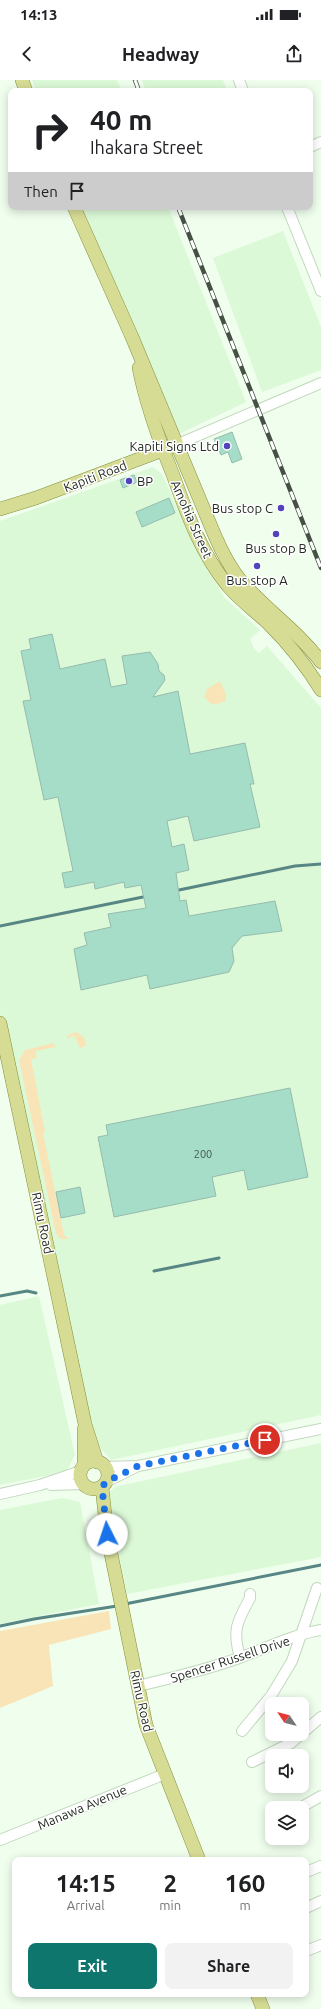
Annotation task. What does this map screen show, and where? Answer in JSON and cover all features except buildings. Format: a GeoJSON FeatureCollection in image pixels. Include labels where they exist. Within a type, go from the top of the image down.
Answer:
{"type":"FeatureCollection","features":[{"type":"Feature","properties":{"kind":"main road","name":"Amohia Street"},"geometry":{"type":"LineString","coordinates":[[75,210],[132,337],[214,536],[232,568],[249,589],[298,635],[321,662]]}},
{"type":"Feature","properties":{"kind":"main road","name":"Amohia Street"},"geometry":{"type":"LineString","coordinates":[[132,337],[143,388],[163,450],[199,541],[217,572],[247,606],[266,622],[294,650],[321,690]]}},
{"type":"Feature","properties":{"kind":"main road","name":"Kapiti Road"},"geometry":{"type":"LineString","coordinates":[[0,509],[43,496],[176,445]]}},
{"type":"Feature","properties":{"kind":"main road","name":"Rimu Road"},"geometry":{"type":"LineString","coordinates":[[0,1022],[85,1424],[91,1480],[107,1534],[146,1725],[198,1857]]}},
{"type":"Feature","properties":{"kind":"main road","name":"Rimu Road"},"geometry":{"type":"LineString","coordinates":[[85,1424],[101,1464],[107,1472],[91,1480]]}},
{"type":"Feature","properties":{"kind":"main road"},"geometry":{"type":"LineString","coordinates":[[91,1480],[92,1461],[101,1464]]}},
{"type":"Feature","properties":{"kind":"main road"},"geometry":{"type":"LineString","coordinates":[[257,1997],[263,2009]]}},
{"type":"Feature","properties":{"kind":"street"},"geometry":{"type":"LineString","coordinates":[[288,210],[321,291]]}},
{"type":"Feature","properties":{"kind":"street","name":"Kapiti Road"},"geometry":{"type":"LineString","coordinates":[[176,445],[321,383]]}},
{"type":"Feature","properties":{"kind":"street"},"geometry":{"type":"LineString","coordinates":[[0,1494],[40,1485],[91,1480],[138,1466],[321,1429]]}},
{"type":"Feature","properties":{"kind":"street"},"geometry":{"type":"LineString","coordinates":[[101,1464],[138,1466]]}},
{"type":"Feature","properties":{"kind":"street"},"geometry":{"type":"LineString","coordinates":[[242,1731],[271,1696],[292,1661],[317,1588]]}},
{"type":"Feature","properties":{"kind":"street"},"geometry":{"type":"LineString","coordinates":[[240,1657],[235,1642],[235,1628],[250,1598],[250,1594]]}},
{"type":"Feature","properties":{"kind":"street","name":"Spencer Russell Drive"},"geometry":{"type":"LineString","coordinates":[[138,1686],[185,1675],[240,1657],[266,1646],[321,1630]]}},
{"type":"Feature","properties":{"kind":"street"},"geometry":{"type":"LineString","coordinates":[[252,1762],[291,1743],[321,1717]]}},
{"type":"Feature","properties":{"kind":"street","name":"Manawa Avenue"},"geometry":{"type":"LineString","coordinates":[[0,1840],[164,1774]]}},
{"type":"Feature","properties":{"kind":"street"},"geometry":{"type":"LineString","coordinates":[[309,1803],[321,1796]]}},
{"type":"Feature","properties":{"kind":"street"},"geometry":{"type":"LineString","coordinates":[[309,1871],[321,1866]]}},
{"type":"Feature","properties":{"kind":"street"},"geometry":{"type":"LineString","coordinates":[[309,1907],[321,1901]]}},
{"type":"Feature","properties":{"kind":"street"},"geometry":{"type":"LineString","coordinates":[[309,1950],[321,1945]]}},
{"type":"Feature","properties":{"kind":"shaded area"},"geometry":{"type":"Polygon","coordinates":[[[32,80],[117,80],[121,88],[35,88],[32,80]]]}},
{"type":"Feature","properties":{"kind":"shaded area"},"geometry":{"type":"Polygon","coordinates":[[[142,80],[223,80],[226,88],[145,88],[142,80]]]}},
{"type":"Feature","properties":{"kind":"shaded area"},"geometry":{"type":"Polygon","coordinates":[[[82,210],[169,210],[246,402],[181,433],[173,429],[82,210]]]}},
{"type":"Feature","properties":{"kind":"shaded area"},"geometry":{"type":"Polygon","coordinates":[[[283,231],[321,327],[321,370],[262,392],[213,258],[283,231]]]}},
{"type":"Feature","properties":{"kind":"shaded area"},"geometry":{"type":"Polygon","coordinates":[[[153,467],[162,474],[196,549],[224,597],[260,630],[250,639],[254,648],[259,653],[267,646],[321,708],[321,1415],[111,1460],[97,1445],[56,1285],[0,1013],[0,521],[153,467]]]}},
{"type":"Feature","properties":{"kind":"shaded area"},"geometry":{"type":"Polygon","coordinates":[[[220,681],[226,694],[226,701],[213,705],[204,697],[207,689],[220,681]]]}},
{"type":"Feature","properties":{"kind":"shaded area"},"geometry":{"type":"Polygon","coordinates":[[[76,1032],[84,1037],[86,1046],[80,1048],[74,1035],[67,1039],[68,1035],[76,1032]]]}},
{"type":"Feature","properties":{"kind":"shaded area"},"geometry":{"type":"Polygon","coordinates":[[[53,1043],[56,1047],[35,1051],[37,1058],[31,1059],[45,1132],[43,1133],[64,1235],[69,1239],[60,1239],[56,1233],[19,1060],[25,1050],[53,1043]]]}},
{"type":"Feature","properties":{"kind":"shaded area"},"geometry":{"type":"Polygon","coordinates":[[[39,1296],[75,1455],[66,1472],[0,1485],[0,1305],[39,1296]]]}},
{"type":"Feature","properties":{"kind":"shaded area"},"geometry":{"type":"Polygon","coordinates":[[[321,1443],[321,1557],[127,1594],[107,1497],[114,1487],[321,1443]]]}},
{"type":"Feature","properties":{"kind":"shaded area"},"geometry":{"type":"Polygon","coordinates":[[[62,1498],[80,1502],[99,1604],[0,1624],[0,1510],[62,1498]]]}},
{"type":"Feature","properties":{"kind":"shaded area"},"geometry":{"type":"Polygon","coordinates":[[[109,1611],[111,1629],[49,1645],[53,1686],[0,1708],[0,1631],[109,1611]]]}},
{"type":"Feature","properties":{"kind":"waterway"},"geometry":{"type":"LineString","coordinates":[[179,890],[295,866],[321,864]]}},
{"type":"Feature","properties":{"kind":"waterway"},"geometry":{"type":"LineString","coordinates":[[0,926],[143,897]]}},
{"type":"Feature","properties":{"kind":"waterway"},"geometry":{"type":"LineString","coordinates":[[154,1271],[219,1258]]}},
{"type":"Feature","properties":{"kind":"waterway"},"geometry":{"type":"LineString","coordinates":[[0,1296],[27,1291],[36,1293]]}},
{"type":"Feature","properties":{"kind":"waterway"},"geometry":{"type":"LineString","coordinates":[[125,1604],[321,1565]]}},
{"type":"Feature","properties":{"kind":"waterway"},"geometry":{"type":"LineString","coordinates":[[0,1626],[117,1606]]}},
{"type":"Feature","properties":{"kind":"railway"},"geometry":{"type":"LineString","coordinates":[[135,80],[138,88]]}},
{"type":"Feature","properties":{"kind":"railway"},"geometry":{"type":"LineString","coordinates":[[179,210],[321,568]]}},
{"type":"Feature","properties":{"kind":"place","name":"Kapiti Signs Ltd"},"geometry":{"type":"Point","coordinates":[227,446]}},
{"type":"Feature","properties":{"kind":"place","name":"BP"},"geometry":{"type":"Point","coordinates":[129,481]}},
{"type":"Feature","properties":{"kind":"place","name":"Bus stop C"},"geometry":{"type":"Point","coordinates":[281,508]}},
{"type":"Feature","properties":{"kind":"place","name":"Bus stop B"},"geometry":{"type":"Point","coordinates":[276,534]}},
{"type":"Feature","properties":{"kind":"place","name":"Bus stop A"},"geometry":{"type":"Point","coordinates":[257,566]}},
{"type":"Feature","properties":{"kind":"route"},"geometry":{"type":"LineString","coordinates":[[107,1534],[102,1487],[106,1482],[129,1472],[138,1466],[265,1440]]}}]}
